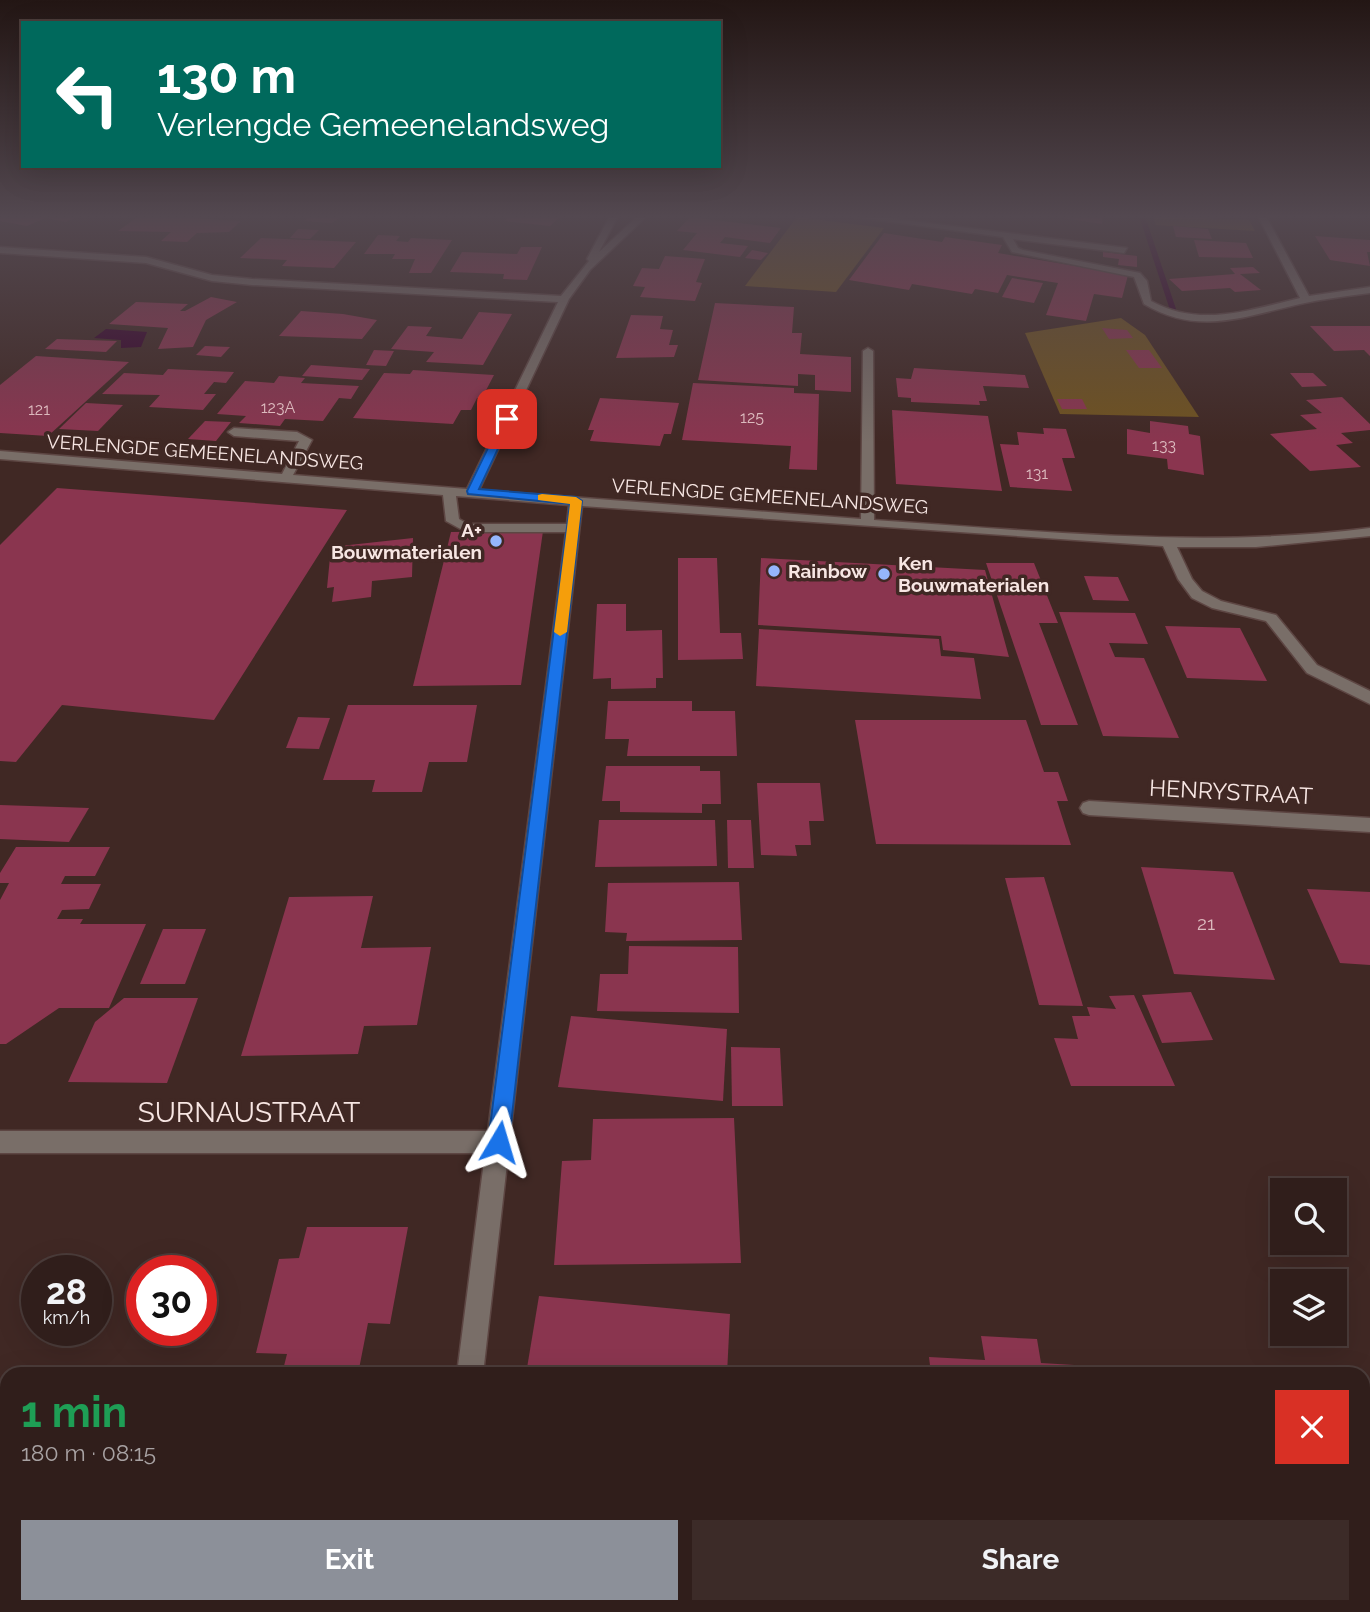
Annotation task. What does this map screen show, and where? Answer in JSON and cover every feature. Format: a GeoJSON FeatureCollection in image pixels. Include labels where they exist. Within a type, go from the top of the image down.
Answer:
{"type":"FeatureCollection","features":[{"type":"Feature","properties":{"kind":"street"},"geometry":{"type":"LineString","coordinates":[[421,291],[564,299]]}},
{"type":"Feature","properties":{"kind":"street"},"geometry":{"type":"LineString","coordinates":[[472,491],[570,291]]}},
{"type":"Feature","properties":{"kind":"street"},"geometry":{"type":"LineString","coordinates":[[1144,291],[1147,302],[1165,313],[1185,319],[1229,318],[1306,300],[1362,291]]}},
{"type":"Feature","properties":{"kind":"street"},"geometry":{"type":"LineString","coordinates":[[1301,291],[1306,300]]}},
{"type":"Feature","properties":{"kind":"street"},"geometry":{"type":"LineString","coordinates":[[867,523],[868,351]]}},
{"type":"Feature","properties":{"kind":"street"},"geometry":{"type":"LineString","coordinates":[[234,432],[297,436],[306,440],[286,477]]}},
{"type":"Feature","properties":{"kind":"street","name":"VERLENGDE GEMEENELANDSWEG"},"geometry":{"type":"LineString","coordinates":[[0,456],[867,523],[1168,542],[1248,544],[1327,539],[1370,532]]}},
{"type":"Feature","properties":{"kind":"street"},"geometry":{"type":"LineString","coordinates":[[449,490],[453,521],[466,528],[573,528]]}},
{"type":"Feature","properties":{"kind":"street"},"geometry":{"type":"LineString","coordinates":[[471,1367],[576,501]]}},
{"type":"Feature","properties":{"kind":"street"},"geometry":{"type":"LineString","coordinates":[[1168,542],[1196,597],[1212,605],[1262,613],[1271,618],[1312,669],[1370,698]]}},
{"type":"Feature","properties":{"kind":"street","name":"HENRYSTRAAT"},"geometry":{"type":"LineString","coordinates":[[1089,808],[1370,825]]}},
{"type":"Feature","properties":{"kind":"street","name":"SURNAUSTRAAT"},"geometry":{"type":"LineString","coordinates":[[0,1142],[499,1142]]}},
{"type":"Feature","properties":{"kind":"shaded area"},"geometry":{"type":"Polygon","coordinates":[[[1121,318],[1145,335],[1199,417],[1060,414],[1025,333],[1121,318]]]}},
{"type":"Feature","properties":{"kind":"shaded area"},"geometry":{"type":"Polygon","coordinates":[[[106,329],[147,332],[141,347],[121,348],[121,340],[94,338],[106,329]]]}},
{"type":"Feature","properties":{"kind":"building"},"geometry":{"type":"Polygon","coordinates":[[[643,291],[699,291],[695,301],[640,297],[643,291]]]}},
{"type":"Feature","properties":{"kind":"building"},"geometry":{"type":"Polygon","coordinates":[[[1005,291],[1039,291],[1034,303],[1002,297],[1005,291]]]}},
{"type":"Feature","properties":{"kind":"building"},"geometry":{"type":"Polygon","coordinates":[[[1055,291],[1124,291],[1122,298],[1094,294],[1086,321],[1046,315],[1055,291]]]}},
{"type":"Feature","properties":{"kind":"building"},"geometry":{"type":"Polygon","coordinates":[[[211,297],[237,302],[206,320],[193,347],[158,349],[168,328],[109,324],[136,302],[188,304],[180,311],[185,311],[211,297]]]}},
{"type":"Feature","properties":{"kind":"building"},"geometry":{"type":"Polygon","coordinates":[[[715,303],[794,307],[792,333],[802,333],[800,354],[851,357],[851,392],[815,390],[815,375],[798,374],[798,386],[698,380],[715,303]]]}},
{"type":"Feature","properties":{"kind":"building"},"geometry":{"type":"Polygon","coordinates":[[[301,311],[377,320],[362,339],[279,336],[301,311]]]}},
{"type":"Feature","properties":{"kind":"building"},"geometry":{"type":"Polygon","coordinates":[[[479,312],[512,314],[483,365],[426,362],[434,352],[391,349],[408,326],[432,327],[426,336],[462,339],[479,312]]]}},
{"type":"Feature","properties":{"kind":"building"},"geometry":{"type":"Polygon","coordinates":[[[631,315],[663,316],[660,329],[673,330],[669,345],[678,345],[674,357],[616,358],[631,315]]]}},
{"type":"Feature","properties":{"kind":"building"},"geometry":{"type":"Polygon","coordinates":[[[1310,326],[1370,326],[1370,356],[1364,350],[1334,351],[1310,326]]]}},
{"type":"Feature","properties":{"kind":"building"},"geometry":{"type":"Polygon","coordinates":[[[1102,328],[1127,330],[1133,338],[1109,339],[1102,328]]]}},
{"type":"Feature","properties":{"kind":"building"},"geometry":{"type":"Polygon","coordinates":[[[57,339],[117,341],[106,352],[45,349],[57,339]]]}},
{"type":"Feature","properties":{"kind":"building"},"geometry":{"type":"Polygon","coordinates":[[[205,346],[230,347],[221,357],[196,355],[205,346]]]}},
{"type":"Feature","properties":{"kind":"building"},"geometry":{"type":"Polygon","coordinates":[[[374,350],[394,351],[386,366],[366,365],[374,350]]]}},
{"type":"Feature","properties":{"kind":"building"},"geometry":{"type":"Polygon","coordinates":[[[1126,350],[1149,350],[1162,368],[1139,368],[1126,350]]]}},
{"type":"Feature","properties":{"kind":"building"},"geometry":{"type":"Polygon","coordinates":[[[36,356],[129,362],[48,436],[0,433],[0,385],[36,356]]]}},
{"type":"Feature","properties":{"kind":"building"},"geometry":{"type":"Polygon","coordinates":[[[311,365],[370,369],[362,380],[302,376],[311,365]]]}},
{"type":"Feature","properties":{"kind":"building"},"geometry":{"type":"Polygon","coordinates":[[[914,368],[1025,375],[1029,388],[983,386],[987,401],[979,401],[980,405],[911,402],[911,398],[898,397],[896,378],[911,379],[914,368]]]}},
{"type":"Feature","properties":{"kind":"building"},"geometry":{"type":"Polygon","coordinates":[[[168,369],[234,372],[226,383],[214,382],[204,394],[216,394],[203,410],[149,407],[160,395],[102,394],[124,373],[163,375],[168,369]]]}},
{"type":"Feature","properties":{"kind":"building"},"geometry":{"type":"Polygon","coordinates":[[[413,370],[494,375],[482,398],[477,398],[471,410],[461,410],[453,424],[353,418],[384,373],[410,374],[413,370]]]}},
{"type":"Feature","properties":{"kind":"building"},"geometry":{"type":"Polygon","coordinates":[[[1290,373],[1313,373],[1327,386],[1302,387],[1290,373]]]}},
{"type":"Feature","properties":{"kind":"building"},"geometry":{"type":"Polygon","coordinates":[[[279,376],[305,378],[301,383],[359,386],[351,399],[339,398],[323,421],[285,419],[280,426],[239,423],[246,416],[217,414],[245,381],[274,383],[279,376]]]}},
{"type":"Feature","properties":{"kind":"building"},"geometry":{"type":"Polygon","coordinates":[[[693,383],[794,388],[794,393],[819,394],[817,470],[789,469],[791,446],[682,440],[693,383]]]}},
{"type":"Feature","properties":{"kind":"building"},"geometry":{"type":"Polygon","coordinates":[[[1342,397],[1370,424],[1370,430],[1341,433],[1353,443],[1336,445],[1361,467],[1310,471],[1270,434],[1317,429],[1300,415],[1322,413],[1306,400],[1342,397]]]}},
{"type":"Feature","properties":{"kind":"building"},"geometry":{"type":"Polygon","coordinates":[[[600,398],[679,403],[671,434],[664,434],[660,446],[590,441],[594,430],[588,430],[600,398]]]}},
{"type":"Feature","properties":{"kind":"building"},"geometry":{"type":"Polygon","coordinates":[[[1057,399],[1082,399],[1087,409],[1062,409],[1057,399]]]}},
{"type":"Feature","properties":{"kind":"building"},"geometry":{"type":"Polygon","coordinates":[[[86,403],[123,405],[98,431],[59,429],[86,403]]]}},
{"type":"Feature","properties":{"kind":"building"},"geometry":{"type":"Polygon","coordinates":[[[892,410],[988,416],[1002,491],[896,484],[892,410]]]}},
{"type":"Feature","properties":{"kind":"building"},"geometry":{"type":"Polygon","coordinates":[[[205,421],[231,422],[216,441],[188,439],[205,421]]]}},
{"type":"Feature","properties":{"kind":"building"},"geometry":{"type":"Polygon","coordinates":[[[1150,421],[1188,426],[1189,434],[1200,436],[1204,475],[1168,469],[1167,459],[1127,454],[1127,429],[1150,433],[1150,421]]]}},
{"type":"Feature","properties":{"kind":"building"},"geometry":{"type":"Polygon","coordinates":[[[1043,428],[1066,429],[1075,458],[1062,458],[1072,491],[1010,487],[1000,444],[1019,445],[1017,432],[1044,434],[1043,428]]]}},
{"type":"Feature","properties":{"kind":"building"},"geometry":{"type":"Polygon","coordinates":[[[57,488],[347,510],[214,720],[62,705],[16,762],[0,761],[0,545],[57,488]]]}},
{"type":"Feature","properties":{"kind":"building"},"geometry":{"type":"Polygon","coordinates":[[[543,531],[521,685],[413,686],[451,532],[543,531]]]}},
{"type":"Feature","properties":{"kind":"building"},"geometry":{"type":"Polygon","coordinates":[[[413,538],[412,577],[372,581],[371,597],[332,602],[334,587],[327,588],[331,547],[413,538]]]}},
{"type":"Feature","properties":{"kind":"building"},"geometry":{"type":"Polygon","coordinates":[[[678,558],[717,558],[720,633],[741,633],[743,659],[678,660],[678,558]]]}},
{"type":"Feature","properties":{"kind":"building"},"geometry":{"type":"Polygon","coordinates":[[[761,558],[985,570],[1009,657],[943,650],[941,636],[758,625],[761,558]]]}},
{"type":"Feature","properties":{"kind":"building"},"geometry":{"type":"Polygon","coordinates":[[[986,563],[1034,563],[1058,623],[1039,623],[1078,725],[1041,725],[986,563]]]}},
{"type":"Feature","properties":{"kind":"building"},"geometry":{"type":"Polygon","coordinates":[[[1084,576],[1118,577],[1129,601],[1093,600],[1084,576]]]}},
{"type":"Feature","properties":{"kind":"building"},"geometry":{"type":"Polygon","coordinates":[[[597,604],[626,604],[626,631],[662,630],[663,678],[656,678],[656,688],[611,689],[611,678],[593,679],[597,604]]]}},
{"type":"Feature","properties":{"kind":"building"},"geometry":{"type":"Polygon","coordinates":[[[1059,612],[1135,613],[1148,644],[1109,643],[1115,657],[1144,658],[1179,738],[1103,736],[1059,612]]]}},
{"type":"Feature","properties":{"kind":"building"},"geometry":{"type":"Polygon","coordinates":[[[1165,626],[1240,628],[1267,681],[1187,678],[1165,626]]]}},
{"type":"Feature","properties":{"kind":"building"},"geometry":{"type":"Polygon","coordinates":[[[759,629],[939,639],[941,656],[974,658],[981,699],[756,686],[759,629]]]}},
{"type":"Feature","properties":{"kind":"building"},"geometry":{"type":"Polygon","coordinates":[[[608,701],[692,701],[692,711],[735,711],[737,756],[627,756],[629,739],[605,739],[608,701]]]}},
{"type":"Feature","properties":{"kind":"building"},"geometry":{"type":"Polygon","coordinates":[[[348,705],[477,705],[467,762],[429,762],[422,792],[372,792],[375,780],[323,780],[348,705]]]}},
{"type":"Feature","properties":{"kind":"building"},"geometry":{"type":"Polygon","coordinates":[[[298,717],[330,718],[319,749],[286,748],[298,717]]]}},
{"type":"Feature","properties":{"kind":"building"},"geometry":{"type":"Polygon","coordinates":[[[855,720],[1026,720],[1044,772],[1058,772],[1068,801],[1057,801],[1071,845],[876,844],[855,720]]]}},
{"type":"Feature","properties":{"kind":"building"},"geometry":{"type":"Polygon","coordinates":[[[606,766],[700,766],[700,771],[720,771],[721,804],[702,804],[702,813],[620,812],[620,801],[602,801],[606,766]]]}},
{"type":"Feature","properties":{"kind":"building"},"geometry":{"type":"Polygon","coordinates":[[[757,783],[820,783],[824,821],[809,821],[811,845],[795,845],[797,856],[761,855],[757,783]]]}},
{"type":"Feature","properties":{"kind":"building"},"geometry":{"type":"Polygon","coordinates":[[[0,805],[89,808],[69,842],[0,839],[0,805]]]}},
{"type":"Feature","properties":{"kind":"building"},"geometry":{"type":"Polygon","coordinates":[[[599,820],[715,820],[717,866],[595,867],[599,820]]]}},
{"type":"Feature","properties":{"kind":"building"},"geometry":{"type":"Polygon","coordinates":[[[727,820],[751,820],[754,868],[728,868],[727,820]]]}},
{"type":"Feature","properties":{"kind":"building"},"geometry":{"type":"Polygon","coordinates":[[[16,847],[110,847],[95,876],[65,876],[61,884],[101,884],[89,909],[62,910],[57,919],[83,919],[80,924],[146,924],[109,1008],[59,1008],[6,1044],[0,1044],[0,900],[9,883],[0,883],[0,873],[16,847]]]}},
{"type":"Feature","properties":{"kind":"building"},"geometry":{"type":"Polygon","coordinates":[[[1141,867],[1233,872],[1275,980],[1174,974],[1141,867]]]}},
{"type":"Feature","properties":{"kind":"building"},"geometry":{"type":"Polygon","coordinates":[[[1044,877],[1083,1006],[1039,1005],[1005,878],[1044,877]]]}},
{"type":"Feature","properties":{"kind":"building"},"geometry":{"type":"Polygon","coordinates":[[[739,882],[742,940],[626,941],[627,933],[605,932],[608,883],[739,882]]]}},
{"type":"Feature","properties":{"kind":"building"},"geometry":{"type":"Polygon","coordinates":[[[1307,889],[1370,892],[1370,965],[1340,963],[1307,889]]]}},
{"type":"Feature","properties":{"kind":"building"},"geometry":{"type":"Polygon","coordinates":[[[373,896],[361,948],[431,947],[417,1025],[364,1026],[358,1054],[241,1056],[289,897],[373,896]]]}},
{"type":"Feature","properties":{"kind":"building"},"geometry":{"type":"Polygon","coordinates":[[[163,929],[206,929],[185,984],[140,984],[163,929]]]}},
{"type":"Feature","properties":{"kind":"building"},"geometry":{"type":"Polygon","coordinates":[[[629,946],[738,947],[739,1013],[597,1011],[600,974],[628,974],[629,946]]]}},
{"type":"Feature","properties":{"kind":"building"},"geometry":{"type":"Polygon","coordinates":[[[1191,992],[1213,1040],[1162,1043],[1142,995],[1191,992]]]}},
{"type":"Feature","properties":{"kind":"building"},"geometry":{"type":"Polygon","coordinates":[[[1134,995],[1175,1086],[1071,1086],[1054,1038],[1078,1039],[1072,1016],[1090,1016],[1087,1007],[1116,1009],[1109,996],[1134,995]]]}},
{"type":"Feature","properties":{"kind":"building"},"geometry":{"type":"Polygon","coordinates":[[[124,998],[198,998],[167,1083],[68,1082],[95,1022],[124,998]]]}},
{"type":"Feature","properties":{"kind":"building"},"geometry":{"type":"Polygon","coordinates":[[[571,1016],[727,1029],[723,1101],[558,1087],[571,1016]]]}},
{"type":"Feature","properties":{"kind":"building"},"geometry":{"type":"Polygon","coordinates":[[[731,1047],[780,1048],[783,1106],[732,1106],[731,1047]]]}},
{"type":"Feature","properties":{"kind":"building"},"geometry":{"type":"Polygon","coordinates":[[[734,1118],[741,1263],[554,1265],[562,1161],[591,1160],[593,1119],[734,1118]]]}},
{"type":"Feature","properties":{"kind":"building"},"geometry":{"type":"Polygon","coordinates":[[[307,1227],[408,1227],[390,1324],[368,1323],[359,1367],[284,1367],[287,1354],[256,1353],[279,1259],[299,1258],[307,1227]]]}},
{"type":"Feature","properties":{"kind":"building"},"geometry":{"type":"Polygon","coordinates":[[[539,1296],[730,1314],[727,1367],[527,1367],[539,1296]]]}},
{"type":"Feature","properties":{"kind":"building"},"geometry":{"type":"Polygon","coordinates":[[[981,1336],[1037,1339],[1041,1363],[1108,1367],[930,1367],[929,1357],[985,1360],[981,1336]]]}},
{"type":"Feature","properties":{"kind":"waterway"},"geometry":{"type":"LineString","coordinates":[[1168,291],[1176,316]]}},
{"type":"Feature","properties":{"kind":"slow traffic"},"geometry":{"type":"LineString","coordinates":[[542,498],[576,501],[560,632]]}},
{"type":"Feature","properties":{"kind":"place","name":"A+ Bouwmaterialen"},"geometry":{"type":"Point","coordinates":[496,541]}},
{"type":"Feature","properties":{"kind":"place","name":"Rainbow"},"geometry":{"type":"Point","coordinates":[774,571]}},
{"type":"Feature","properties":{"kind":"place","name":"Ken Bouwmaterialen"},"geometry":{"type":"Point","coordinates":[884,574]}},
{"type":"Feature","properties":{"kind":"route"},"geometry":{"type":"LineString","coordinates":[[499,1142],[576,501],[472,491],[507,419]]}}]}
